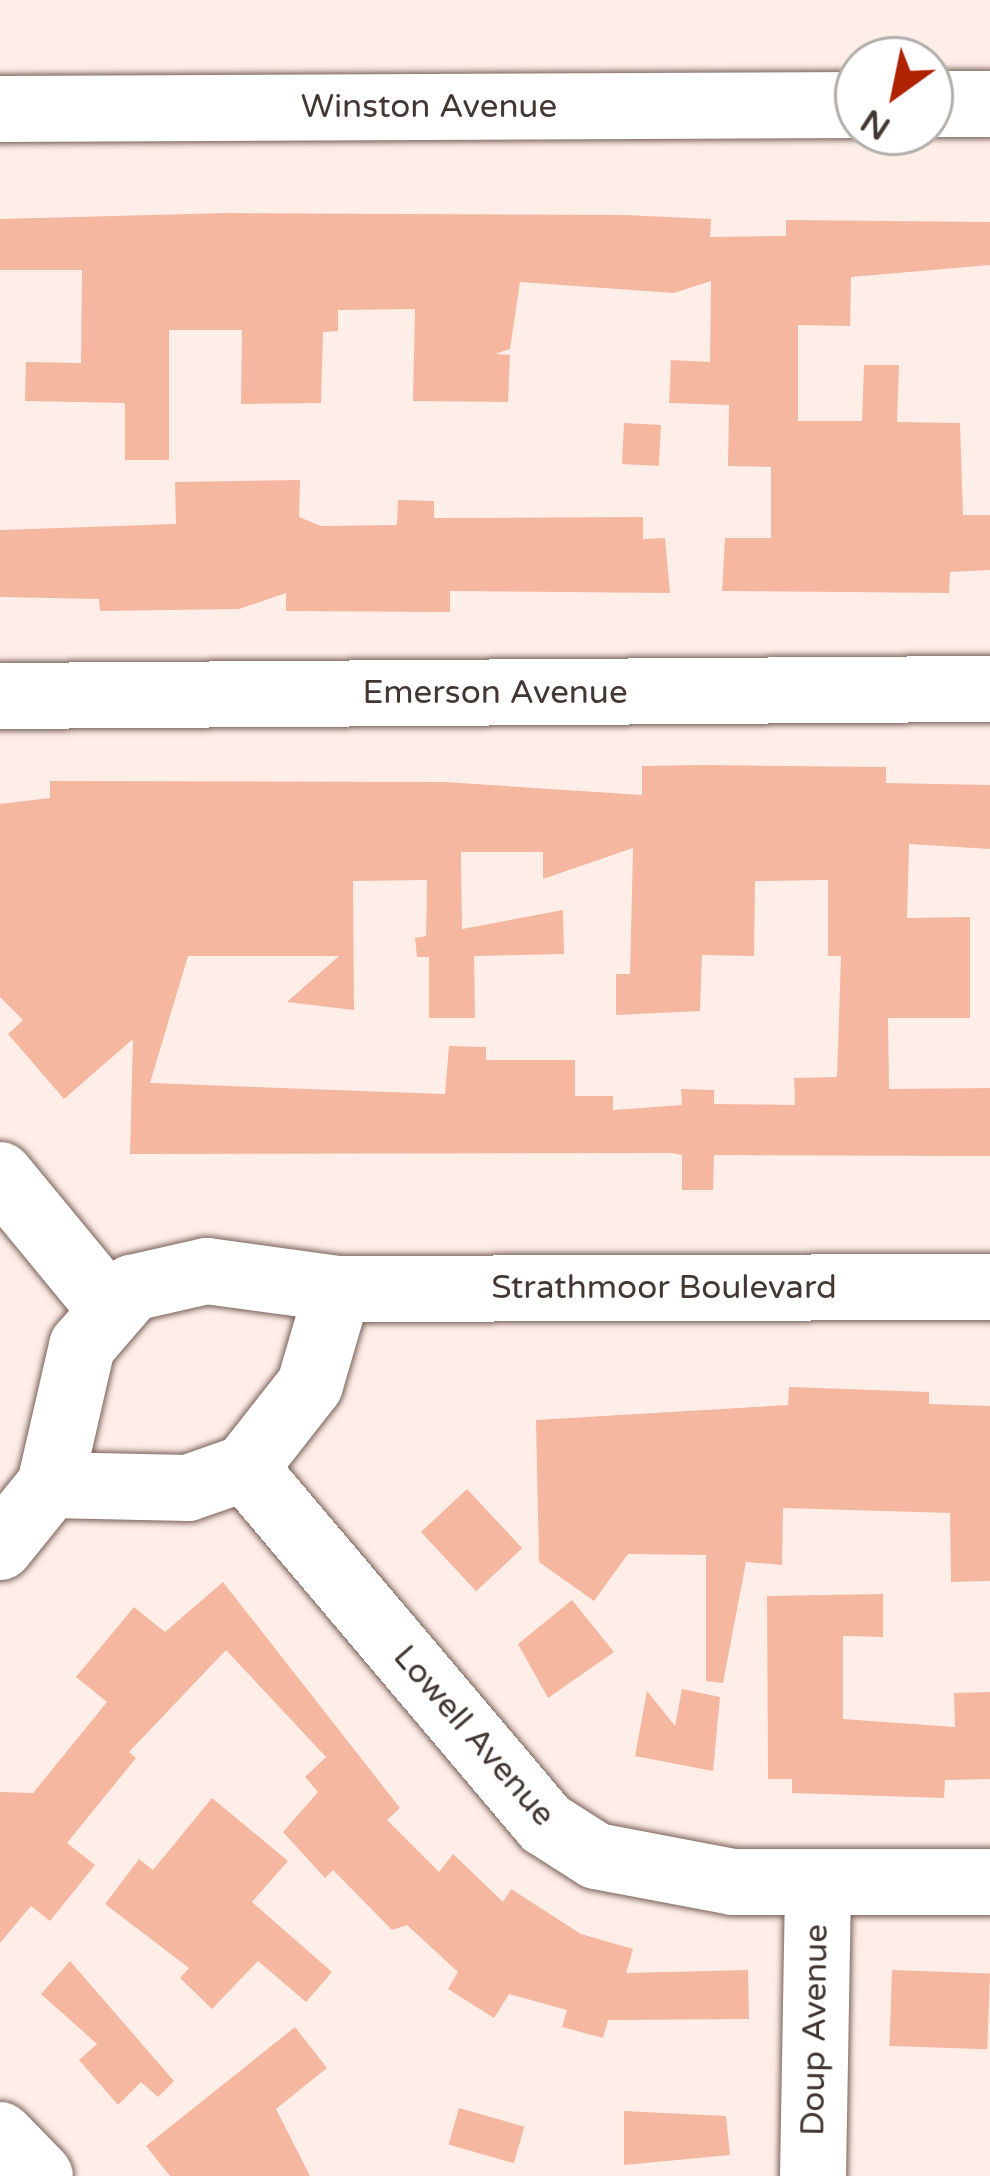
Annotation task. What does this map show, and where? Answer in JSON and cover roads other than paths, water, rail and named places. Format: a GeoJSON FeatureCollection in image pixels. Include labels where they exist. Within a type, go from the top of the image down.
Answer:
{"type":"FeatureCollection","features":[{"type":"Feature","properties":{"kind":"street"},"geometry":{"type":"LineString","coordinates":[[954,104],[990,104]]}},
{"type":"Feature","properties":{"kind":"street","name":"Winston Avenue"},"geometry":{"type":"LineString","coordinates":[[0,109],[834,105]]}},
{"type":"Feature","properties":{"kind":"street","name":"Emerson Avenue"},"geometry":{"type":"LineString","coordinates":[[0,696],[990,689]]}},
{"type":"Feature","properties":{"kind":"street"},"geometry":{"type":"LineString","coordinates":[[0,1175],[108,1306]]}},
{"type":"Feature","properties":{"kind":"street"},"geometry":{"type":"LineString","coordinates":[[0,1547],[50,1485],[66,1387],[108,1306],[160,1276],[207,1271],[338,1289],[310,1385],[245,1468],[188,1488],[50,1485]]}},
{"type":"Feature","properties":{"kind":"street","name":"Strathmoor Boulevard"},"geometry":{"type":"LineString","coordinates":[[338,1289],[990,1287]]}},
{"type":"Feature","properties":{"kind":"street","name":"Lowell Avenue"},"geometry":{"type":"LineString","coordinates":[[245,1468],[546,1823],[596,1856],[660,1874],[818,1884],[990,1882]]}},
{"type":"Feature","properties":{"kind":"street","name":"Doup Avenue"},"geometry":{"type":"LineString","coordinates":[[813,2176],[818,1884]]}},
{"type":"Feature","properties":{"kind":"street"},"geometry":{"type":"LineString","coordinates":[[0,2135],[40,2176]]}}]}
